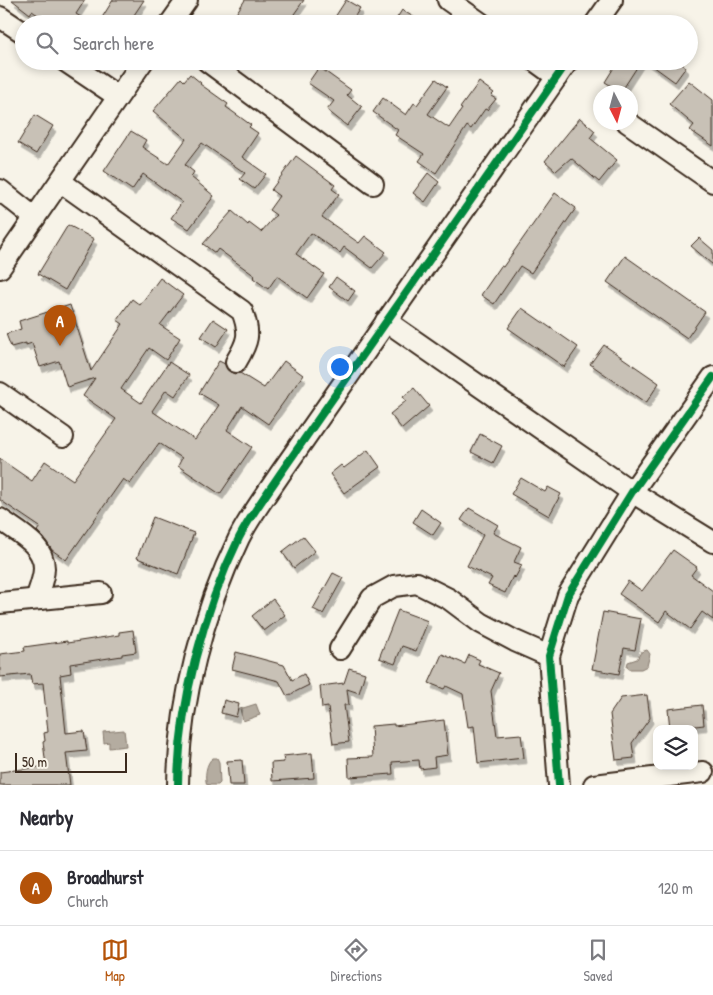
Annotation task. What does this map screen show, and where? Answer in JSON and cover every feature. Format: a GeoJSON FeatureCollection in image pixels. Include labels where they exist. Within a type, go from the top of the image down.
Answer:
{"type":"FeatureCollection","features":[{"type":"Feature","properties":{"kind":"street"},"geometry":{"type":"LineString","coordinates":[[176,15],[187,0]]}},
{"type":"Feature","properties":{"kind":"street"},"geometry":{"type":"LineString","coordinates":[[448,0],[469,15]]}},
{"type":"Feature","properties":{"kind":"street"},"geometry":{"type":"LineString","coordinates":[[601,15],[612,0]]}},
{"type":"Feature","properties":{"kind":"street"},"geometry":{"type":"LineString","coordinates":[[0,17],[15,27]]}},
{"type":"Feature","properties":{"kind":"street"},"geometry":{"type":"LineString","coordinates":[[79,70],[117,96]]}},
{"type":"Feature","properties":{"kind":"street"},"geometry":{"type":"LineString","coordinates":[[0,268],[136,70]]}},
{"type":"Feature","properties":{"kind":"street"},"geometry":{"type":"LineString","coordinates":[[218,70],[373,184]]}},
{"type":"Feature","properties":{"kind":"street"},"geometry":{"type":"LineString","coordinates":[[178,785],[178,757],[199,642],[239,537],[280,474],[561,70]]}},
{"type":"Feature","properties":{"kind":"street"},"geometry":{"type":"LineString","coordinates":[[638,130],[713,182]]}},
{"type":"Feature","properties":{"kind":"street"},"geometry":{"type":"LineString","coordinates":[[61,182],[242,311],[248,328],[248,337],[246,345],[236,362]]}},
{"type":"Feature","properties":{"kind":"street"},"geometry":{"type":"LineString","coordinates":[[0,190],[35,218]]}},
{"type":"Feature","properties":{"kind":"street"},"geometry":{"type":"LineString","coordinates":[[386,321],[632,492],[713,542]]}},
{"type":"Feature","properties":{"kind":"street"},"geometry":{"type":"LineString","coordinates":[[559,785],[549,656],[568,595],[632,492],[713,377]]}},
{"type":"Feature","properties":{"kind":"street"},"geometry":{"type":"LineString","coordinates":[[0,393],[63,437]]}},
{"type":"Feature","properties":{"kind":"street"},"geometry":{"type":"LineString","coordinates":[[0,519],[35,545],[42,556],[44,569],[36,600]]}},
{"type":"Feature","properties":{"kind":"street"},"geometry":{"type":"LineString","coordinates":[[340,649],[372,598],[394,586],[416,583],[449,599],[480,623],[514,641],[549,656]]}},
{"type":"Feature","properties":{"kind":"street"},"geometry":{"type":"LineString","coordinates":[[0,603],[101,593]]}},
{"type":"Feature","properties":{"kind":"street"},"geometry":{"type":"LineString","coordinates":[[594,785],[703,772]]}},
{"type":"Feature","properties":{"kind":"shaded area"},"geometry":{"type":"Polygon","coordinates":[[[647,650],[650,654],[647,666],[641,669],[629,669],[627,666],[628,662],[637,659],[641,652],[647,650]]]}},
{"type":"Feature","properties":{"kind":"shaded area"},"geometry":{"type":"Polygon","coordinates":[[[256,704],[260,715],[243,721],[240,709],[256,704]]]}},
{"type":"Feature","properties":{"kind":"shaded area"},"geometry":{"type":"Polygon","coordinates":[[[124,730],[126,746],[109,748],[109,742],[104,743],[103,732],[124,730]]]}},
{"type":"Feature","properties":{"kind":"shaded area"},"geometry":{"type":"Polygon","coordinates":[[[213,758],[217,758],[219,762],[220,783],[218,785],[207,785],[206,770],[213,758]]]}},
{"type":"Feature","properties":{"kind":"building"},"geometry":{"type":"Polygon","coordinates":[[[12,0],[85,0],[76,14],[78,15],[38,15],[32,11],[30,14],[12,0]]]}},
{"type":"Feature","properties":{"kind":"building"},"geometry":{"type":"Polygon","coordinates":[[[113,0],[144,0],[134,15],[104,15],[113,0]]]}},
{"type":"Feature","properties":{"kind":"building"},"geometry":{"type":"Polygon","coordinates":[[[245,0],[304,0],[293,15],[235,15],[245,0]]]}},
{"type":"Feature","properties":{"kind":"building"},"geometry":{"type":"Polygon","coordinates":[[[346,0],[360,8],[356,15],[336,15],[346,0]]]}},
{"type":"Feature","properties":{"kind":"building"},"geometry":{"type":"Polygon","coordinates":[[[402,10],[410,15],[399,15],[402,10]]]}},
{"type":"Feature","properties":{"kind":"building"},"geometry":{"type":"Polygon","coordinates":[[[317,70],[323,70],[351,90],[347,95],[362,107],[347,126],[327,110],[334,101],[308,83],[317,70]]]}},
{"type":"Feature","properties":{"kind":"building"},"geometry":{"type":"Polygon","coordinates":[[[612,70],[635,70],[626,85],[610,85],[605,82],[612,70]]]}},
{"type":"Feature","properties":{"kind":"building"},"geometry":{"type":"Polygon","coordinates":[[[658,70],[684,70],[675,82],[658,70]]]}},
{"type":"Feature","properties":{"kind":"building"},"geometry":{"type":"Polygon","coordinates":[[[190,74],[200,84],[228,104],[226,107],[251,125],[249,127],[258,133],[242,157],[266,174],[254,189],[240,179],[245,173],[202,143],[185,165],[194,172],[191,177],[214,196],[189,229],[171,218],[182,202],[143,174],[132,190],[104,171],[131,131],[146,140],[142,147],[168,164],[186,139],[153,111],[181,78],[184,81],[190,74]]]}},
{"type":"Feature","properties":{"kind":"building"},"geometry":{"type":"Polygon","coordinates":[[[436,79],[447,87],[428,114],[449,128],[462,109],[460,108],[479,82],[494,93],[491,96],[496,99],[487,110],[485,109],[471,129],[467,126],[436,173],[419,161],[424,154],[395,135],[398,130],[373,112],[383,98],[406,115],[414,103],[417,105],[436,79]]]}},
{"type":"Feature","properties":{"kind":"building"},"geometry":{"type":"Polygon","coordinates":[[[689,81],[713,100],[713,146],[690,130],[694,125],[669,104],[689,81]]]}},
{"type":"Feature","properties":{"kind":"building"},"geometry":{"type":"Polygon","coordinates":[[[35,115],[53,126],[36,154],[18,143],[35,115]]]}},
{"type":"Feature","properties":{"kind":"building"},"geometry":{"type":"Polygon","coordinates":[[[580,118],[595,131],[590,138],[617,160],[599,182],[571,158],[556,171],[545,161],[580,118]]]}},
{"type":"Feature","properties":{"kind":"building"},"geometry":{"type":"Polygon","coordinates":[[[296,156],[335,185],[332,189],[339,194],[322,217],[359,243],[365,236],[386,252],[372,268],[344,247],[340,253],[311,233],[296,254],[324,274],[307,298],[277,276],[268,289],[253,278],[255,276],[218,249],[215,253],[203,244],[232,211],[248,225],[249,223],[261,232],[276,215],[269,210],[279,196],[271,190],[296,156]]]}},
{"type":"Feature","properties":{"kind":"building"},"geometry":{"type":"Polygon","coordinates":[[[428,173],[439,182],[425,202],[413,193],[428,173]]]}},
{"type":"Feature","properties":{"kind":"building"},"geometry":{"type":"Polygon","coordinates":[[[555,193],[576,208],[531,273],[520,266],[494,304],[481,295],[555,193]]]}},
{"type":"Feature","properties":{"kind":"building"},"geometry":{"type":"Polygon","coordinates":[[[68,225],[94,239],[65,290],[38,274],[68,225]]]}},
{"type":"Feature","properties":{"kind":"building"},"geometry":{"type":"Polygon","coordinates":[[[699,238],[713,250],[713,265],[691,246],[699,238]]]}},
{"type":"Feature","properties":{"kind":"building"},"geometry":{"type":"Polygon","coordinates":[[[625,256],[705,312],[687,338],[607,282],[625,256]]]}},
{"type":"Feature","properties":{"kind":"building"},"geometry":{"type":"Polygon","coordinates":[[[336,277],[355,291],[348,301],[329,287],[336,277]]]}},
{"type":"Feature","properties":{"kind":"building"},"geometry":{"type":"Polygon","coordinates":[[[160,278],[183,295],[160,325],[180,338],[166,360],[149,348],[121,389],[141,403],[169,362],[189,375],[175,396],[166,390],[152,411],[195,440],[219,405],[199,393],[219,361],[225,364],[230,372],[240,373],[264,388],[284,361],[303,375],[268,424],[242,406],[227,430],[252,447],[220,494],[178,466],[182,458],[159,443],[130,484],[123,479],[66,560],[52,550],[37,531],[40,527],[0,500],[0,459],[32,481],[45,461],[73,480],[116,419],[83,396],[95,378],[67,387],[59,361],[40,367],[32,343],[11,347],[6,334],[21,329],[19,321],[70,305],[91,371],[123,324],[117,320],[132,299],[140,305],[160,278]]]}},
{"type":"Feature","properties":{"kind":"building"},"geometry":{"type":"Polygon","coordinates":[[[522,308],[578,347],[564,367],[508,328],[522,308]]]}},
{"type":"Feature","properties":{"kind":"building"},"geometry":{"type":"Polygon","coordinates":[[[213,319],[228,329],[216,347],[201,337],[213,319]]]}},
{"type":"Feature","properties":{"kind":"building"},"geometry":{"type":"Polygon","coordinates":[[[604,345],[659,383],[646,403],[590,364],[604,345]]]}},
{"type":"Feature","properties":{"kind":"building"},"geometry":{"type":"Polygon","coordinates":[[[414,388],[429,406],[402,429],[390,414],[406,401],[403,397],[414,388]]]}},
{"type":"Feature","properties":{"kind":"building"},"geometry":{"type":"Polygon","coordinates":[[[480,434],[502,446],[493,463],[471,452],[480,434]]]}},
{"type":"Feature","properties":{"kind":"building"},"geometry":{"type":"Polygon","coordinates":[[[368,450],[380,467],[344,493],[330,474],[341,465],[344,468],[368,450]]]}},
{"type":"Feature","properties":{"kind":"building"},"geometry":{"type":"Polygon","coordinates":[[[521,478],[545,492],[548,487],[561,494],[549,516],[511,494],[521,478]]]}},
{"type":"Feature","properties":{"kind":"building"},"geometry":{"type":"Polygon","coordinates":[[[469,508],[498,525],[493,533],[521,547],[514,562],[522,565],[515,578],[513,576],[505,593],[488,585],[492,578],[467,566],[483,535],[461,520],[469,508]]]}},
{"type":"Feature","properties":{"kind":"building"},"geometry":{"type":"Polygon","coordinates":[[[421,509],[441,523],[433,535],[413,522],[421,509]]]}},
{"type":"Feature","properties":{"kind":"building"},"geometry":{"type":"Polygon","coordinates":[[[153,517],[194,533],[178,574],[137,558],[153,517]]]}},
{"type":"Feature","properties":{"kind":"building"},"geometry":{"type":"Polygon","coordinates":[[[303,536],[315,551],[294,568],[282,552],[303,536]]]}},
{"type":"Feature","properties":{"kind":"building"},"geometry":{"type":"Polygon","coordinates":[[[673,550],[697,567],[691,575],[713,591],[713,620],[702,612],[690,629],[666,611],[659,622],[619,594],[628,581],[642,591],[673,550]]]}},
{"type":"Feature","properties":{"kind":"building"},"geometry":{"type":"Polygon","coordinates":[[[333,573],[343,578],[323,614],[313,609],[333,573]]]}},
{"type":"Feature","properties":{"kind":"building"},"geometry":{"type":"Polygon","coordinates":[[[273,599],[285,615],[264,631],[252,616],[273,599]]]}},
{"type":"Feature","properties":{"kind":"building"},"geometry":{"type":"Polygon","coordinates":[[[398,610],[428,621],[416,651],[402,646],[395,664],[379,658],[398,610]]]}},
{"type":"Feature","properties":{"kind":"building"},"geometry":{"type":"Polygon","coordinates":[[[603,612],[641,619],[635,650],[624,648],[619,674],[592,669],[603,612]]]}},
{"type":"Feature","properties":{"kind":"building"},"geometry":{"type":"Polygon","coordinates":[[[133,630],[136,652],[70,664],[71,673],[60,675],[66,733],[84,731],[87,751],[66,753],[70,785],[0,785],[0,772],[46,766],[43,742],[45,741],[44,733],[48,732],[43,683],[32,684],[30,674],[0,677],[0,654],[25,651],[24,647],[119,635],[119,632],[133,630]]]}},
{"type":"Feature","properties":{"kind":"building"},"geometry":{"type":"Polygon","coordinates":[[[236,652],[284,665],[292,680],[304,674],[309,685],[287,696],[279,681],[232,669],[236,652]]]}},
{"type":"Feature","properties":{"kind":"building"},"geometry":{"type":"Polygon","coordinates":[[[442,654],[465,664],[469,655],[480,660],[478,664],[499,673],[491,691],[497,736],[521,734],[524,758],[478,763],[474,726],[468,727],[463,694],[446,686],[444,689],[429,683],[442,654]]]}},
{"type":"Feature","properties":{"kind":"building"},"geometry":{"type":"Polygon","coordinates":[[[349,668],[365,673],[359,693],[347,689],[349,705],[344,705],[349,742],[333,744],[328,707],[322,708],[320,686],[344,683],[349,668]]]}},
{"type":"Feature","properties":{"kind":"building"},"geometry":{"type":"Polygon","coordinates":[[[647,695],[650,718],[632,743],[634,758],[616,760],[610,714],[621,698],[647,695]]]}},
{"type":"Feature","properties":{"kind":"building"},"geometry":{"type":"Polygon","coordinates":[[[224,700],[239,704],[236,717],[221,713],[224,700]]]}},
{"type":"Feature","properties":{"kind":"building"},"geometry":{"type":"Polygon","coordinates":[[[702,705],[704,725],[670,725],[668,709],[702,705]]]}},
{"type":"Feature","properties":{"kind":"building"},"geometry":{"type":"Polygon","coordinates":[[[444,720],[448,755],[434,757],[435,767],[420,769],[419,760],[392,762],[393,774],[349,777],[348,758],[373,757],[371,726],[394,724],[394,726],[444,720]]]}},
{"type":"Feature","properties":{"kind":"building"},"geometry":{"type":"Polygon","coordinates":[[[312,753],[314,778],[272,781],[271,763],[284,762],[283,756],[312,753]]]}},
{"type":"Feature","properties":{"kind":"building"},"geometry":{"type":"Polygon","coordinates":[[[242,760],[244,785],[229,785],[227,761],[242,760]]]}},
{"type":"Feature","properties":{"kind":"cycle path"},"geometry":{"type":"LineString","coordinates":[[178,785],[183,722],[195,658],[214,596],[243,530],[562,70]]}},
{"type":"Feature","properties":{"kind":"cycle path"},"geometry":{"type":"LineString","coordinates":[[559,785],[549,656],[568,595],[632,492],[713,377]]}},
{"type":"Feature","properties":{"kind":"place","name":"Broadhurst"},"geometry":{"type":"Point","coordinates":[60,346]}}]}
